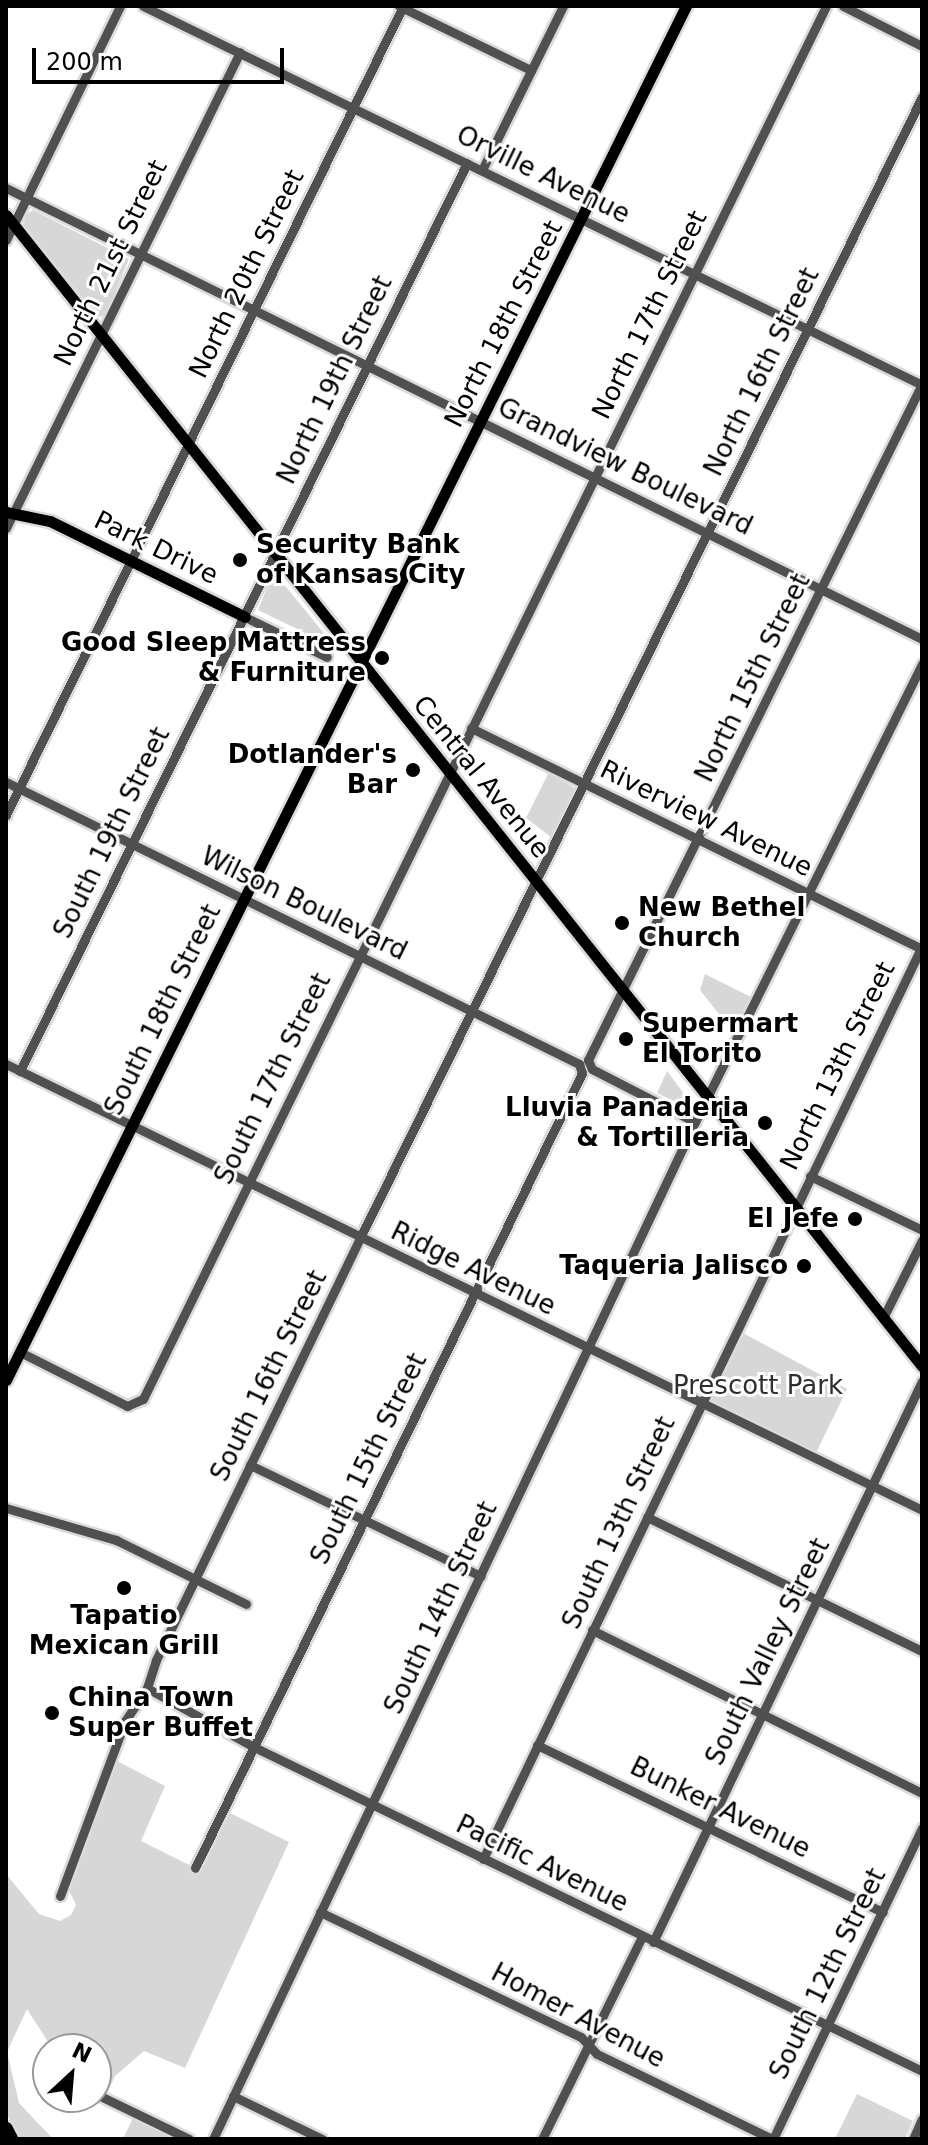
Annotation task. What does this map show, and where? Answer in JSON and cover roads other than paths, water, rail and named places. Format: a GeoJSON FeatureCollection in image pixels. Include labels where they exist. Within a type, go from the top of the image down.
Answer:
{"type":"FeatureCollection","features":[{"type":"Feature","properties":{"kind":"highway"},"geometry":{"type":"LineString","coordinates":[[6,2129],[11,2139]]}},
{"type":"Feature","properties":{"kind":"main road","name":"North 18th Street"},"geometry":{"type":"LineString","coordinates":[[359,660],[686,6]]}},
{"type":"Feature","properties":{"kind":"main road","name":"Central Avenue"},"geometry":{"type":"LineString","coordinates":[[6,215],[922,1366]]}},
{"type":"Feature","properties":{"kind":"main road","name":"Park Drive"},"geometry":{"type":"LineString","coordinates":[[9,509],[50,521],[245,617]]}},
{"type":"Feature","properties":{"kind":"main road","name":"South 18th Street"},"geometry":{"type":"LineString","coordinates":[[7,1374],[359,660]]}},
{"type":"Feature","properties":{"kind":"street"},"geometry":{"type":"LineString","coordinates":[[6,240],[29,199],[120,6]]}},
{"type":"Feature","properties":{"kind":"street","name":"Orville Avenue"},"geometry":{"type":"LineString","coordinates":[[143,6],[922,385]]}},
{"type":"Feature","properties":{"kind":"street"},"geometry":{"type":"LineString","coordinates":[[482,170],[563,6]]}},
{"type":"Feature","properties":{"kind":"street","name":"North 17th Street"},"geometry":{"type":"LineString","coordinates":[[448,772],[826,6]]}},
{"type":"Feature","properties":{"kind":"street"},"geometry":{"type":"LineString","coordinates":[[843,6],[922,46]]}},
{"type":"Feature","properties":{"kind":"street"},"geometry":{"type":"LineString","coordinates":[[402,7],[531,70]]}},
{"type":"Feature","properties":{"kind":"street","name":"North 20th Street"},"geometry":{"type":"LineString","coordinates":[[6,815],[402,7]]}},
{"type":"Feature","properties":{"kind":"street","name":"North 21st Street"},"geometry":{"type":"LineString","coordinates":[[6,528],[9,509],[22,494],[240,52]]}},
{"type":"Feature","properties":{"kind":"street","name":"North 16th Street"},"geometry":{"type":"LineString","coordinates":[[535,882],[922,97]]}},
{"type":"Feature","properties":{"kind":"street","name":"North 19th Street"},"geometry":{"type":"LineString","coordinates":[[245,617],[467,163]]}},
{"type":"Feature","properties":{"kind":"street","name":"Grandview Boulevard"},"geometry":{"type":"LineString","coordinates":[[6,188],[922,639]]}},
{"type":"Feature","properties":{"kind":"street","name":"North 15th Street"},"geometry":{"type":"LineString","coordinates":[[622,991],[922,385]]}},
{"type":"Feature","properties":{"kind":"street","name":"Park Drive"},"geometry":{"type":"LineString","coordinates":[[245,617],[327,657]]}},
{"type":"Feature","properties":{"kind":"street","name":"South 19th Street"},"geometry":{"type":"LineString","coordinates":[[20,1071],[245,617]]}},
{"type":"Feature","properties":{"kind":"street","name":"South 14th Street"},"geometry":{"type":"LineString","coordinates":[[213,2139],[695,1122],[922,664]]}},
{"type":"Feature","properties":{"kind":"street","name":"Riverview Avenue"},"geometry":{"type":"LineString","coordinates":[[471,728],[922,948]]}},
{"type":"Feature","properties":{"kind":"street","name":"South 17th Street"},"geometry":{"type":"LineString","coordinates":[[20,1352],[127,1406],[137,1406],[448,772]]}},
{"type":"Feature","properties":{"kind":"street","name":"Wilson Boulevard"},"geometry":{"type":"LineString","coordinates":[[6,782],[695,1122]]}},
{"type":"Feature","properties":{"kind":"street","name":"South 16th Street"},"geometry":{"type":"LineString","coordinates":[[60,1896],[125,1721],[147,1688],[156,1660],[199,1580],[250,1465],[535,882]]}},
{"type":"Feature","properties":{"kind":"street","name":"North 13th Street"},"geometry":{"type":"LineString","coordinates":[[794,1206],[922,948]]}},
{"type":"Feature","properties":{"kind":"street","name":"South 15th Street"},"geometry":{"type":"LineString","coordinates":[[195,1868],[622,991]]}},
{"type":"Feature","properties":{"kind":"street","name":"Ridge Avenue"},"geometry":{"type":"LineString","coordinates":[[6,1064],[699,1405],[922,1510]]}},
{"type":"Feature","properties":{"kind":"street"},"geometry":{"type":"LineString","coordinates":[[810,1176],[922,1230]]}},
{"type":"Feature","properties":{"kind":"street","name":"South 13th Street"},"geometry":{"type":"LineString","coordinates":[[483,1859],[794,1206]]}},
{"type":"Feature","properties":{"kind":"street"},"geometry":{"type":"LineString","coordinates":[[884,1316],[922,1240]]}},
{"type":"Feature","properties":{"kind":"street","name":"South Valley Street"},"geometry":{"type":"LineString","coordinates":[[653,1942],[922,1381]]}},
{"type":"Feature","properties":{"kind":"street"},"geometry":{"type":"LineString","coordinates":[[250,1465],[481,1576]]}},
{"type":"Feature","properties":{"kind":"street"},"geometry":{"type":"LineString","coordinates":[[6,1508],[116,1540],[246,1604]]}},
{"type":"Feature","properties":{"kind":"street"},"geometry":{"type":"LineString","coordinates":[[647,1517],[922,1651]]}},
{"type":"Feature","properties":{"kind":"street"},"geometry":{"type":"LineString","coordinates":[[592,1630],[922,1793]]}},
{"type":"Feature","properties":{"kind":"street","name":"Pacific Avenue"},"geometry":{"type":"LineString","coordinates":[[147,1688],[254,1747],[371,1805],[922,2071]]}},
{"type":"Feature","properties":{"kind":"street","name":"Bunker Avenue"},"geometry":{"type":"LineString","coordinates":[[537,1745],[883,1912]]}},
{"type":"Feature","properties":{"kind":"street","name":"South 12th Street"},"geometry":{"type":"LineString","coordinates":[[772,2139],[922,1828]]}},
{"type":"Feature","properties":{"kind":"street","name":"Homer Avenue"},"geometry":{"type":"LineString","coordinates":[[320,1912],[581,2037],[588,2046],[772,2139]]}},
{"type":"Feature","properties":{"kind":"street"},"geometry":{"type":"LineString","coordinates":[[542,2139],[642,1937]]}},
{"type":"Feature","properties":{"kind":"street"},"geometry":{"type":"LineString","coordinates":[[233,2096],[322,2139]]}},
{"type":"Feature","properties":{"kind":"street"},"geometry":{"type":"LineString","coordinates":[[112,2102],[189,2139]]}},
{"type":"Feature","properties":{"kind":"street"},"geometry":{"type":"LineString","coordinates":[[913,2139],[922,2119]]}},
{"type":"Feature","properties":{"kind":"place","name":"Security Bank of Kansas City"},"geometry":{"type":"Point","coordinates":[240,560]}},
{"type":"Feature","properties":{"kind":"place","name":"Good Sleep Mattress & Furniture"},"geometry":{"type":"Point","coordinates":[382,658]}},
{"type":"Feature","properties":{"kind":"place","name":"Dotlander's Bar"},"geometry":{"type":"Point","coordinates":[413,770]}},
{"type":"Feature","properties":{"kind":"place","name":"New Bethel Church"},"geometry":{"type":"Point","coordinates":[622,923]}},
{"type":"Feature","properties":{"kind":"place","name":"Supermart El Torito"},"geometry":{"type":"Point","coordinates":[626,1039]}},
{"type":"Feature","properties":{"kind":"place","name":"Lluvia Panaderia & Tortilleria"},"geometry":{"type":"Point","coordinates":[765,1123]}},
{"type":"Feature","properties":{"kind":"place","name":"El Jefe"},"geometry":{"type":"Point","coordinates":[855,1219]}},
{"type":"Feature","properties":{"kind":"place","name":"Taqueria Jalisco"},"geometry":{"type":"Point","coordinates":[804,1266]}},
{"type":"Feature","properties":{"kind":"place","name":"Tapatio Mexican Grill"},"geometry":{"type":"Point","coordinates":[124,1588]}},
{"type":"Feature","properties":{"kind":"place","name":"China Town Super Buffet"},"geometry":{"type":"Point","coordinates":[52,1713]}},
{"type":"Feature","properties":{"kind":"park label","name":"Prescott Park"},"geometry":{"type":"Point","coordinates":[758,1386]}}]}
